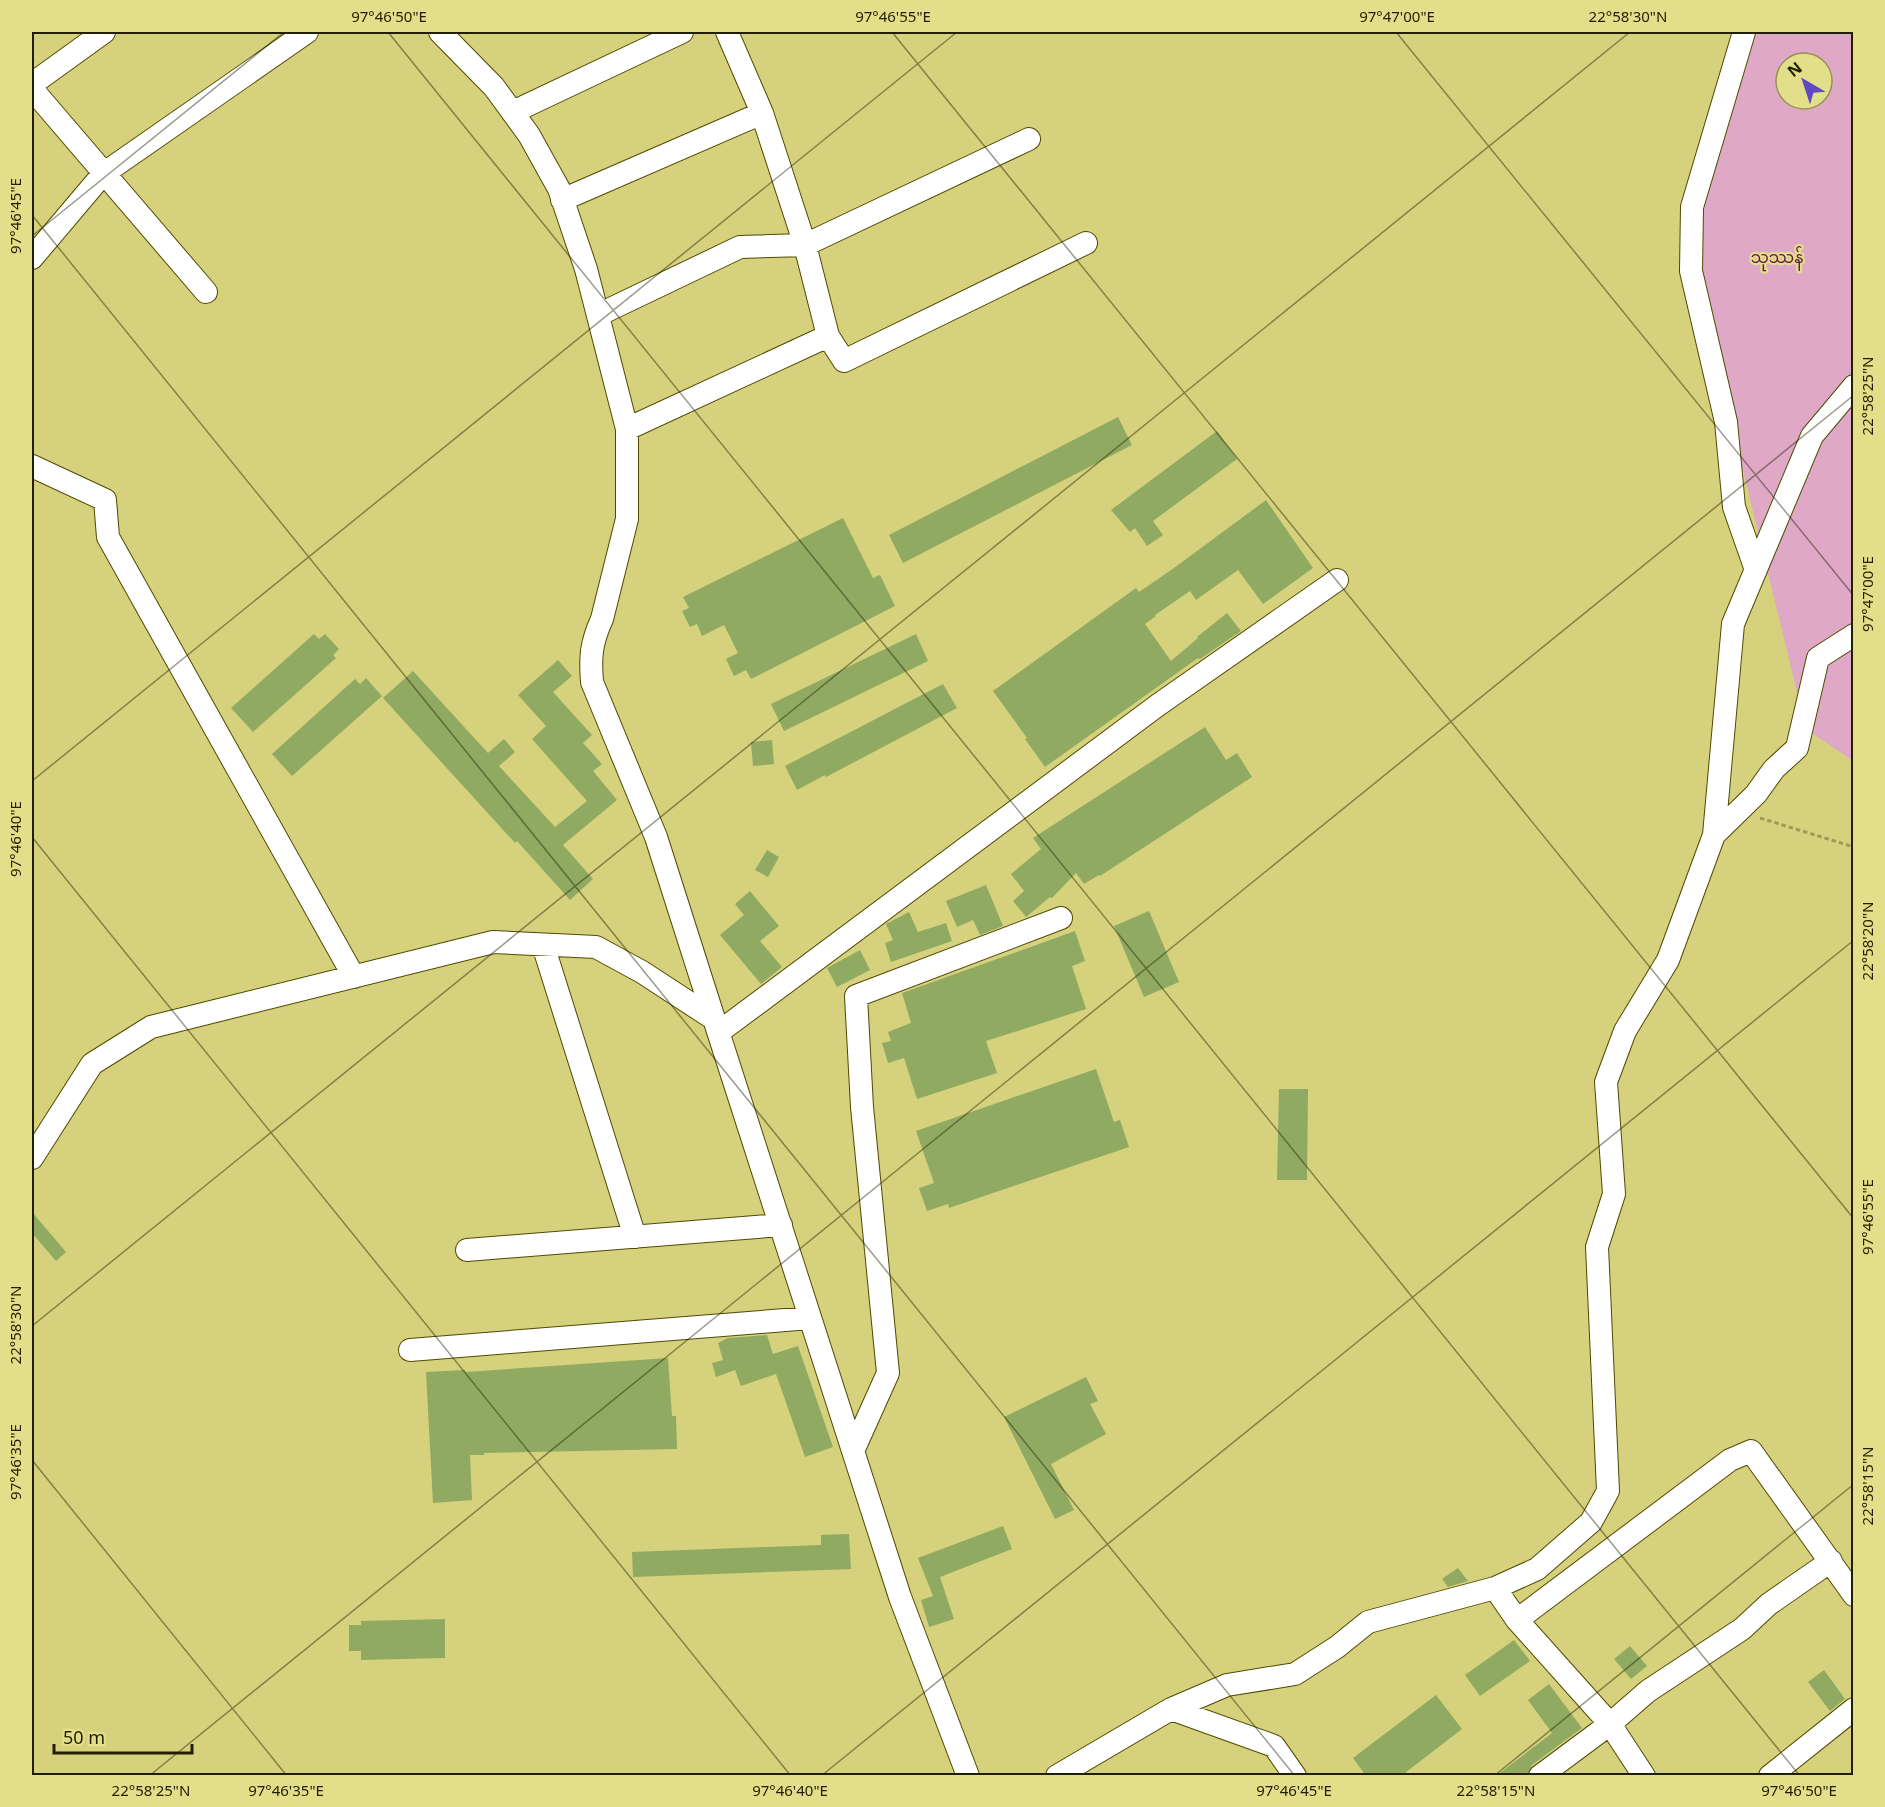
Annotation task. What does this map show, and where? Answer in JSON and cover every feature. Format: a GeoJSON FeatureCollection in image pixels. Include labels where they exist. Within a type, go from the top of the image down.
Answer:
{"type":"FeatureCollection","features":[{"type":"Feature","properties":{"kind":"street"},"geometry":{"type":"LineString","coordinates":[[32,84],[104,32]]}},
{"type":"Feature","properties":{"kind":"street"},"geometry":{"type":"LineString","coordinates":[[32,258],[103,174],[307,32]]}},
{"type":"Feature","properties":{"kind":"street"},"geometry":{"type":"LineString","coordinates":[[440,32],[494,87],[529,135],[562,200],[586,269],[627,429],[627,519],[602,619],[595,634],[590,655],[592,682],[656,837],[900,1597],[968,1776]]}},
{"type":"Feature","properties":{"kind":"street"},"geometry":{"type":"LineString","coordinates":[[513,112],[682,32]]}},
{"type":"Feature","properties":{"kind":"street"},"geometry":{"type":"LineString","coordinates":[[727,32],[762,113],[804,245],[828,336],[844,361],[1086,243]]}},
{"type":"Feature","properties":{"kind":"street"},"geometry":{"type":"LineString","coordinates":[[1744,32],[1692,207],[1691,271],[1726,422],[1734,507],[1756,570]]}},
{"type":"Feature","properties":{"kind":"street"},"geometry":{"type":"LineString","coordinates":[[32,89],[206,292]]}},
{"type":"Feature","properties":{"kind":"street"},"geometry":{"type":"LineString","coordinates":[[562,200],[762,113]]}},
{"type":"Feature","properties":{"kind":"street"},"geometry":{"type":"LineString","coordinates":[[598,315],[740,247],[804,245],[1029,139]]}},
{"type":"Feature","properties":{"kind":"street"},"geometry":{"type":"LineString","coordinates":[[627,429],[828,336]]}},
{"type":"Feature","properties":{"kind":"street"},"geometry":{"type":"LineString","coordinates":[[1057,1776],[1171,1709],[1227,1685],[1295,1674],[1337,1647],[1368,1622],[1495,1588],[1537,1569],[1591,1522],[1608,1491],[1597,1246],[1614,1194],[1606,1082],[1625,1031],[1668,960],[1714,835],[1733,624],[1812,436],[1854,386]]}},
{"type":"Feature","properties":{"kind":"street"},"geometry":{"type":"LineString","coordinates":[[32,466],[105,500],[108,537],[354,977]]}},
{"type":"Feature","properties":{"kind":"street"},"geometry":{"type":"LineString","coordinates":[[716,1026],[1158,705],[1337,580]]}},
{"type":"Feature","properties":{"kind":"street"},"geometry":{"type":"LineString","coordinates":[[1714,835],[1756,794],[1774,770],[1797,748],[1818,658],[1854,634]]}},
{"type":"Feature","properties":{"kind":"street"},"geometry":{"type":"LineString","coordinates":[[853,1451],[888,1373],[862,1107],[856,996],[1061,918]]}},
{"type":"Feature","properties":{"kind":"street"},"geometry":{"type":"LineString","coordinates":[[32,1158],[92,1064],[151,1027],[494,942],[596,947],[642,972],[716,1026]]}},
{"type":"Feature","properties":{"kind":"street"},"geometry":{"type":"LineString","coordinates":[[543,945],[635,1237]]}},
{"type":"Feature","properties":{"kind":"street"},"geometry":{"type":"LineString","coordinates":[[467,1250],[781,1225]]}},
{"type":"Feature","properties":{"kind":"street"},"geometry":{"type":"LineString","coordinates":[[410,1350],[810,1318]]}},
{"type":"Feature","properties":{"kind":"street"},"geometry":{"type":"LineString","coordinates":[[1517,1620],[1730,1460],[1751,1451],[1854,1595]]}},
{"type":"Feature","properties":{"kind":"street"},"geometry":{"type":"LineString","coordinates":[[1540,1776],[1610,1724],[1648,1691],[1742,1629],[1769,1604],[1831,1561]]}},
{"type":"Feature","properties":{"kind":"street"},"geometry":{"type":"LineString","coordinates":[[1495,1588],[1517,1620],[1610,1724],[1644,1776]]}},
{"type":"Feature","properties":{"kind":"street"},"geometry":{"type":"LineString","coordinates":[[1171,1709],[1274,1746],[1295,1776]]}},
{"type":"Feature","properties":{"kind":"street"},"geometry":{"type":"LineString","coordinates":[[1770,1776],[1854,1709]]}},
{"type":"Feature","properties":{"kind":"path"},"geometry":{"type":"LineString","coordinates":[[1738,811],[1854,848]]}},
{"type":"Feature","properties":{"kind":"green space","name":"သုဿန်"},"geometry":{"type":"Polygon","coordinates":[[[1735,32],[1853,32],[1853,761],[1806,729],[1702,302],[1699,231],[1735,32]]]}},
{"type":"Feature","properties":{"kind":"building"},"geometry":{"type":"Polygon","coordinates":[[[1118,417],[1132,445],[903,563],[889,535],[1118,417]]]}},
{"type":"Feature","properties":{"kind":"building"},"geometry":{"type":"Polygon","coordinates":[[[1217,431],[1237,459],[1153,521],[1163,535],[1147,546],[1135,528],[1130,532],[1111,510],[1217,431]]]}},
{"type":"Feature","properties":{"kind":"building"},"geometry":{"type":"Polygon","coordinates":[[[1266,500],[1313,568],[1263,604],[1238,570],[1196,600],[1190,591],[1155,615],[1145,624],[1171,661],[1227,613],[1241,631],[1200,659],[1198,658],[1045,767],[993,691],[1136,588],[1139,592],[1174,568],[1266,500]]]}},
{"type":"Feature","properties":{"kind":"building"},"geometry":{"type":"Polygon","coordinates":[[[843,518],[873,578],[880,575],[895,606],[751,679],[746,670],[734,676],[726,659],[738,653],[724,625],[702,636],[697,624],[690,627],[682,611],[689,608],[683,597],[843,518]]]}},
{"type":"Feature","properties":{"kind":"building"},"geometry":{"type":"Polygon","coordinates":[[[314,634],[319,639],[325,634],[339,649],[333,655],[336,658],[253,732],[231,708],[314,634]]]}},
{"type":"Feature","properties":{"kind":"building"},"geometry":{"type":"Polygon","coordinates":[[[916,634],[928,661],[784,731],[771,704],[916,634]]]}},
{"type":"Feature","properties":{"kind":"building"},"geometry":{"type":"Polygon","coordinates":[[[558,660],[572,676],[553,692],[592,735],[583,743],[602,764],[593,771],[617,800],[563,845],[593,879],[570,900],[383,698],[413,671],[488,753],[504,739],[515,752],[499,766],[555,827],[587,801],[532,739],[546,726],[518,695],[558,660]]]}},
{"type":"Feature","properties":{"kind":"building"},"geometry":{"type":"Polygon","coordinates":[[[366,678],[382,696],[292,776],[272,754],[355,679],[360,684],[366,678]]]}},
{"type":"Feature","properties":{"kind":"building"},"geometry":{"type":"Polygon","coordinates":[[[943,684],[957,708],[797,790],[785,766],[943,684]]]}},
{"type":"Feature","properties":{"kind":"building"},"geometry":{"type":"Polygon","coordinates":[[[1205,727],[1226,760],[1237,753],[1252,777],[1100,876],[1084,884],[1076,873],[1052,898],[1050,897],[1026,917],[1013,901],[1024,891],[1011,874],[1041,849],[1033,838],[1205,727]]]}},
{"type":"Feature","properties":{"kind":"building"},"geometry":{"type":"Polygon","coordinates":[[[772,740],[774,764],[753,766],[751,742],[772,740]]]}},
{"type":"Feature","properties":{"kind":"building"},"geometry":{"type":"Polygon","coordinates":[[[767,850],[779,857],[768,877],[755,870],[767,850]]]}},
{"type":"Feature","properties":{"kind":"building"},"geometry":{"type":"Polygon","coordinates":[[[986,885],[1003,926],[980,935],[973,920],[957,927],[946,901],[986,885]]]}},
{"type":"Feature","properties":{"kind":"building"},"geometry":{"type":"Polygon","coordinates":[[[750,891],[779,926],[760,941],[782,967],[761,984],[720,935],[744,915],[735,904],[750,891]]]}},
{"type":"Feature","properties":{"kind":"building"},"geometry":{"type":"Polygon","coordinates":[[[1149,911],[1179,982],[1144,997],[1114,926],[1149,911]]]}},
{"type":"Feature","properties":{"kind":"building"},"geometry":{"type":"Polygon","coordinates":[[[909,912],[918,932],[946,923],[952,941],[891,962],[885,943],[893,940],[886,924],[909,912]]]}},
{"type":"Feature","properties":{"kind":"building"},"geometry":{"type":"Polygon","coordinates":[[[1075,931],[1085,961],[1072,966],[1086,1009],[986,1041],[997,1073],[917,1099],[904,1058],[888,1063],[882,1043],[891,1041],[888,1032],[911,1023],[902,993],[1075,931]]]}},
{"type":"Feature","properties":{"kind":"building"},"geometry":{"type":"Polygon","coordinates":[[[860,950],[870,970],[837,987],[827,968],[860,950]]]}},
{"type":"Feature","properties":{"kind":"building"},"geometry":{"type":"Polygon","coordinates":[[[1096,1069],[1114,1122],[1120,1120],[1129,1147],[949,1208],[948,1204],[927,1211],[919,1188],[934,1183],[916,1131],[1096,1069]]]}},
{"type":"Feature","properties":{"kind":"building"},"geometry":{"type":"Polygon","coordinates":[[[1279,1089],[1308,1089],[1307,1180],[1277,1180],[1279,1089]]]}},
{"type":"Feature","properties":{"kind":"building"},"geometry":{"type":"Polygon","coordinates":[[[32,1212],[66,1252],[56,1261],[32,1233],[32,1212]]]}},
{"type":"Feature","properties":{"kind":"building"},"geometry":{"type":"Polygon","coordinates":[[[767,1335],[773,1354],[798,1346],[833,1447],[805,1457],[776,1374],[741,1386],[735,1370],[716,1377],[712,1363],[723,1360],[718,1343],[728,1338],[767,1335]]]}},
{"type":"Feature","properties":{"kind":"building"},"geometry":{"type":"Polygon","coordinates":[[[668,1358],[672,1416],[676,1416],[677,1449],[470,1455],[472,1500],[433,1503],[426,1372],[465,1370],[465,1372],[668,1358]]]}},
{"type":"Feature","properties":{"kind":"building"},"geometry":{"type":"Polygon","coordinates":[[[1086,1377],[1098,1401],[1090,1404],[1106,1434],[1051,1464],[1074,1510],[1055,1519],[1004,1417],[1086,1377]]]}},
{"type":"Feature","properties":{"kind":"building"},"geometry":{"type":"Polygon","coordinates":[[[1003,1526],[1012,1549],[940,1577],[954,1619],[929,1627],[921,1600],[933,1596],[918,1558],[1003,1526]]]}},
{"type":"Feature","properties":{"kind":"building"},"geometry":{"type":"Polygon","coordinates":[[[849,1534],[851,1569],[633,1577],[632,1552],[821,1545],[821,1535],[849,1534]]]}},
{"type":"Feature","properties":{"kind":"building"},"geometry":{"type":"Polygon","coordinates":[[[1458,1568],[1468,1581],[1448,1587],[1442,1579],[1458,1568]]]}},
{"type":"Feature","properties":{"kind":"building"},"geometry":{"type":"Polygon","coordinates":[[[445,1619],[445,1658],[361,1660],[361,1651],[349,1651],[349,1625],[361,1625],[361,1621],[445,1619]]]}},
{"type":"Feature","properties":{"kind":"building"},"geometry":{"type":"Polygon","coordinates":[[[1514,1640],[1530,1661],[1480,1696],[1465,1675],[1514,1640]]]}},
{"type":"Feature","properties":{"kind":"building"},"geometry":{"type":"Polygon","coordinates":[[[1630,1646],[1647,1666],[1631,1679],[1614,1659],[1630,1646]]]}},
{"type":"Feature","properties":{"kind":"building"},"geometry":{"type":"Polygon","coordinates":[[[1824,1670],[1845,1699],[1830,1711],[1808,1682],[1824,1670]]]}},
{"type":"Feature","properties":{"kind":"building"},"geometry":{"type":"Polygon","coordinates":[[[1549,1684],[1582,1728],[1532,1765],[1527,1776],[1496,1776],[1552,1733],[1528,1700],[1549,1684]]]}},
{"type":"Feature","properties":{"kind":"building"},"geometry":{"type":"Polygon","coordinates":[[[1436,1695],[1462,1729],[1401,1776],[1366,1776],[1353,1758],[1436,1695]]]}}]}
